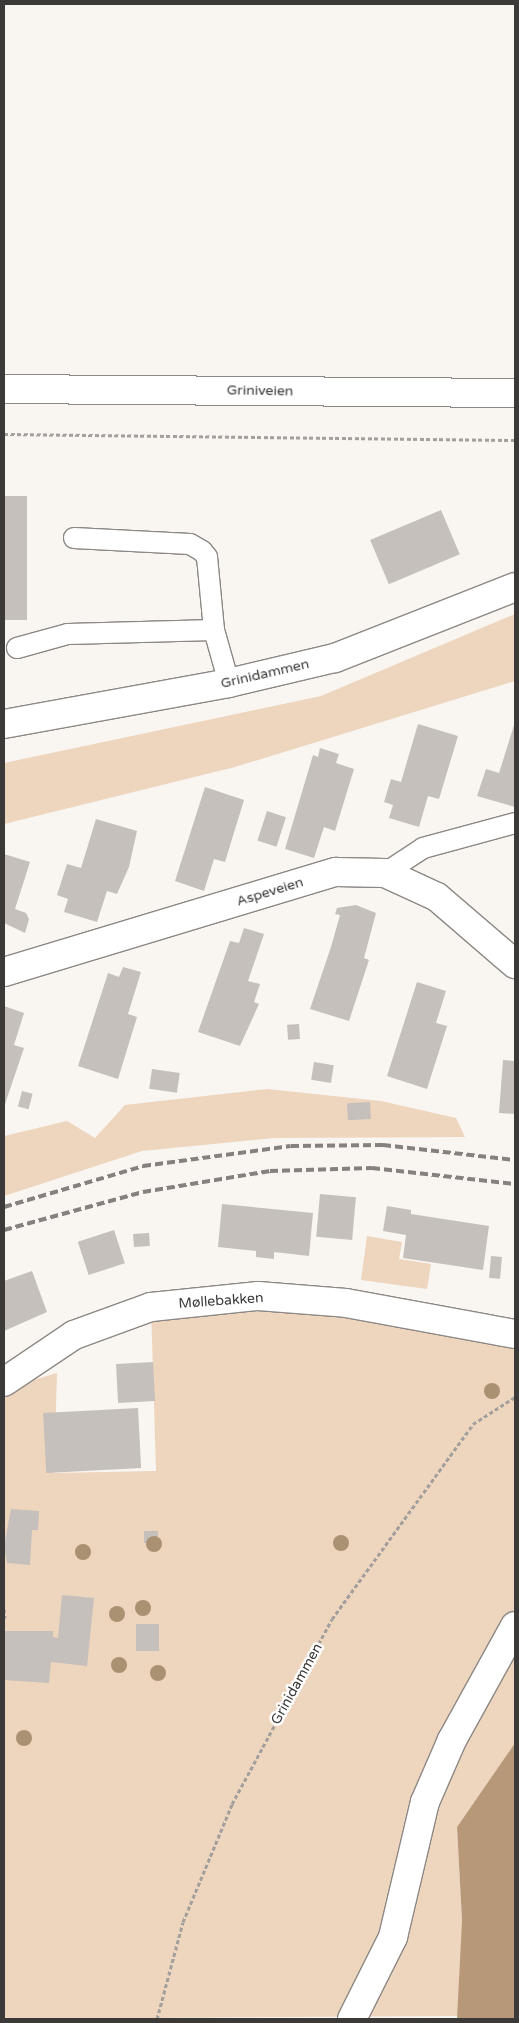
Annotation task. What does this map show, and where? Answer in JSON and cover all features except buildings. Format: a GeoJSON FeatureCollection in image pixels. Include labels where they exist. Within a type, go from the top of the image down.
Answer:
{"type":"FeatureCollection","features":[{"type":"Feature","properties":{"kind":"street","name":"Griniveien"},"geometry":{"type":"LineString","coordinates":[[4,389],[515,393]]}},
{"type":"Feature","properties":{"kind":"street","name":"Grinidammen"},"geometry":{"type":"LineString","coordinates":[[4,724],[229,683],[335,658],[515,588]]}},
{"type":"Feature","properties":{"kind":"street","name":"Aspeveien"},"geometry":{"type":"LineString","coordinates":[[4,972],[336,872],[385,873],[437,897],[515,964]]}},
{"type":"Feature","properties":{"kind":"street","name":"Møllebakken"},"geometry":{"type":"LineString","coordinates":[[4,1382],[74,1334],[151,1307],[248,1297],[346,1303],[515,1334]]}},
{"type":"Feature","properties":{"kind":"street"},"geometry":{"type":"LineString","coordinates":[[352,2019],[393,1937],[425,1802],[452,1740],[515,1626]]}},
{"type":"Feature","properties":{"kind":"lane"},"geometry":{"type":"LineString","coordinates":[[74,538],[190,544],[202,551],[207,557],[214,630],[229,683]]}},
{"type":"Feature","properties":{"kind":"lane"},"geometry":{"type":"LineString","coordinates":[[17,648],[68,634],[214,630]]}},
{"type":"Feature","properties":{"kind":"lane"},"geometry":{"type":"LineString","coordinates":[[385,873],[423,848],[515,823]]}},
{"type":"Feature","properties":{"kind":"path"},"geometry":{"type":"LineString","coordinates":[[4,434],[515,440]]}},
{"type":"Feature","properties":{"kind":"path","name":"Grinidammen"},"geometry":{"type":"LineString","coordinates":[[157,2019],[183,1922],[232,1804],[332,1619],[473,1424],[515,1397]]}},
{"type":"Feature","properties":{"kind":"path"},"geometry":{"type":"LineString","coordinates":[[4,1609],[5,1618]]}},
{"type":"Feature","properties":{"kind":"shaded area"},"geometry":{"type":"Polygon","coordinates":[[[515,614],[515,681],[235,767],[4,824],[4,763],[321,696],[515,614]]]}},
{"type":"Feature","properties":{"kind":"shaded area"},"geometry":{"type":"Polygon","coordinates":[[[267,1089],[381,1101],[456,1118],[465,1137],[274,1138],[142,1151],[4,1196],[4,1136],[67,1121],[95,1138],[125,1105],[267,1089]]]}},
{"type":"Feature","properties":{"kind":"shaded area"},"geometry":{"type":"Polygon","coordinates":[[[367,1236],[402,1242],[399,1259],[431,1264],[427,1289],[361,1280],[367,1236]]]}},
{"type":"Feature","properties":{"kind":"shaded area"},"geometry":{"type":"Polygon","coordinates":[[[258,1296],[515,1334],[515,1743],[457,1827],[464,1959],[459,2016],[4,2019],[4,1398],[30,1381],[57,1373],[54,1473],[156,1471],[151,1307],[258,1296]]]}},
{"type":"Feature","properties":{"kind":"shaded area"},"geometry":{"type":"Polygon","coordinates":[[[515,1743],[515,2019],[457,2019],[462,1921],[457,1827],[515,1743]]]}},
{"type":"Feature","properties":{"kind":"railway"},"geometry":{"type":"LineString","coordinates":[[4,1207],[143,1166],[291,1146],[383,1145],[515,1160]]}},
{"type":"Feature","properties":{"kind":"railway"},"geometry":{"type":"LineString","coordinates":[[4,1230],[143,1192],[270,1171],[372,1168],[515,1184]]}}]}
